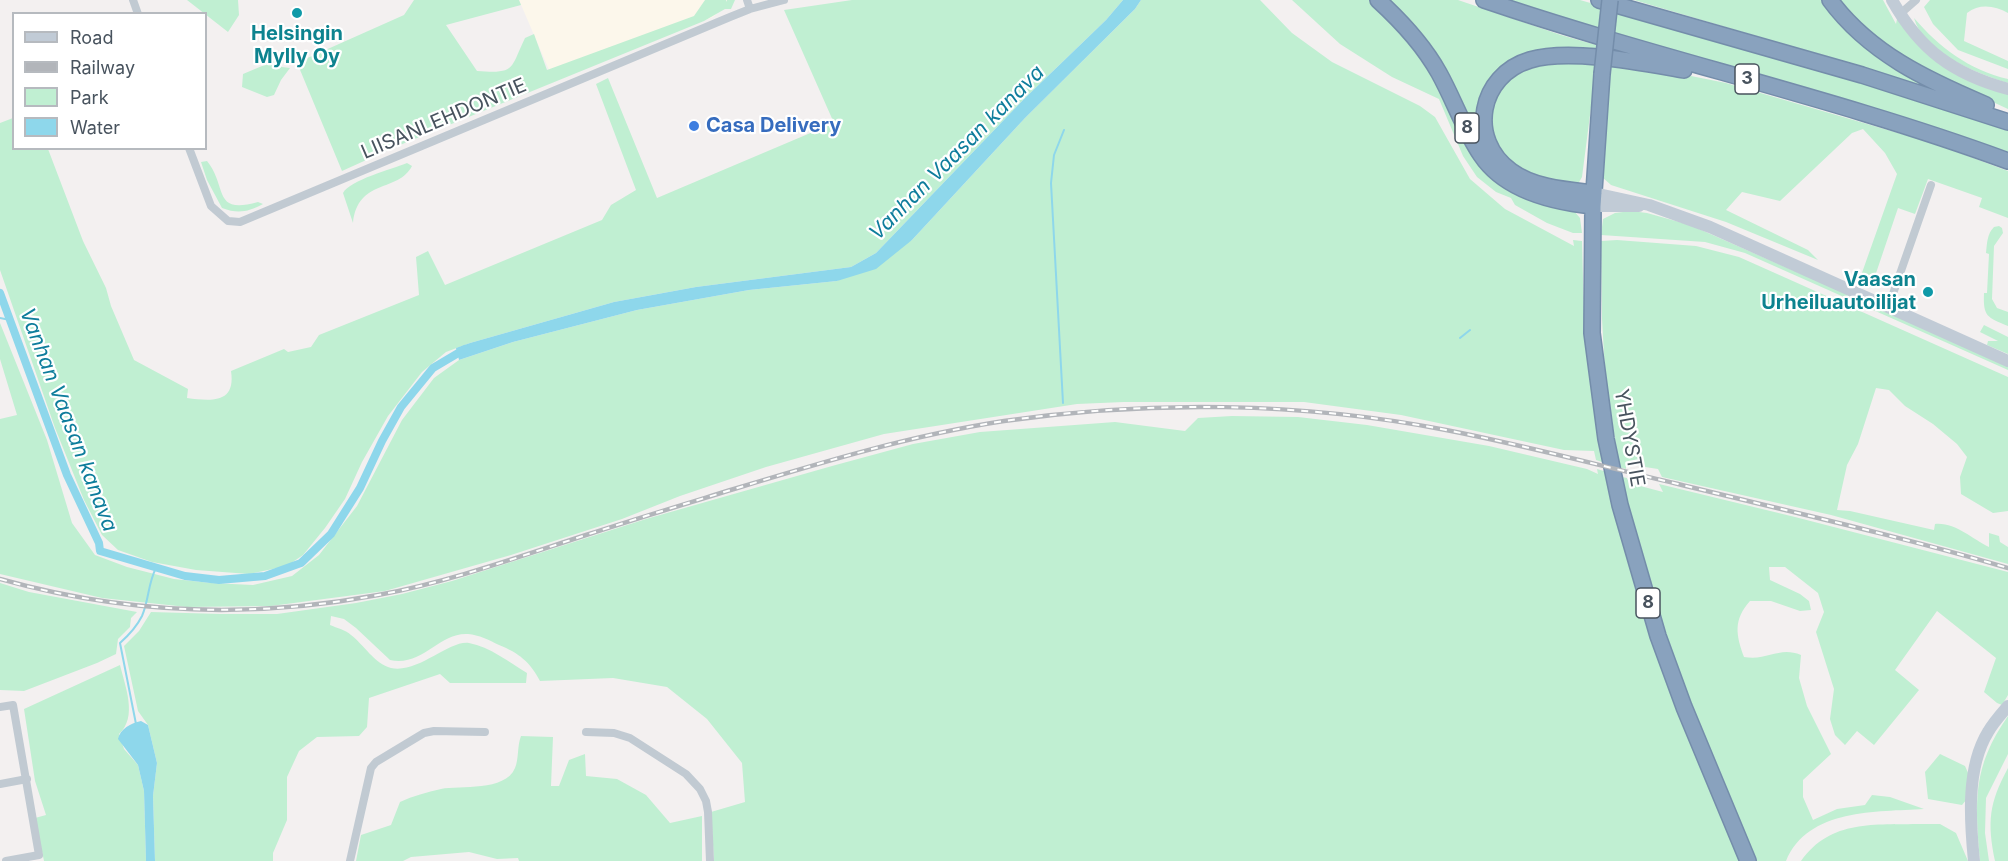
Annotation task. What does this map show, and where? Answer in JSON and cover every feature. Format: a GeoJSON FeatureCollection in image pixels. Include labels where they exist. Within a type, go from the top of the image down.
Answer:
{"type":"FeatureCollection","features":[{"type":"Feature","properties":{"kind":"highway","name":"8"},"geometry":{"type":"LineString","coordinates":[[1378,0],[1411,34],[1433,63],[1480,154],[1505,180],[1523,190],[1572,204],[1594,199]]}},
{"type":"Feature","properties":{"kind":"highway","name":"3"},"geometry":{"type":"LineString","coordinates":[[1485,0],[1550,22],[1864,113],[1948,139],[2008,161]]}},
{"type":"Feature","properties":{"kind":"highway","name":"3"},"geometry":{"type":"LineString","coordinates":[[1599,0],[1862,75],[2006,121]]}},
{"type":"Feature","properties":{"kind":"highway","name":"YHDYSTIE"},"geometry":{"type":"LineString","coordinates":[[1610,0],[1602,74],[1594,199],[1592,333],[1606,439],[1620,505],[1658,636],[1684,707],[1748,861]]}},
{"type":"Feature","properties":{"kind":"highway"},"geometry":{"type":"LineString","coordinates":[[1830,0],[1859,32],[1883,53],[1908,69],[1989,106],[2006,121]]}},
{"type":"Feature","properties":{"kind":"highway"},"geometry":{"type":"LineString","coordinates":[[1594,199],[1526,179],[1512,171],[1493,151],[1487,140],[1484,114],[1491,91],[1504,73],[1529,60],[1564,56],[1640,63],[1689,71],[1716,71]]}},
{"type":"Feature","properties":{"kind":"main road"},"geometry":{"type":"LineString","coordinates":[[1892,0],[1923,44],[1941,59],[1975,78],[2008,89]]}},
{"type":"Feature","properties":{"kind":"main road"},"geometry":{"type":"LineString","coordinates":[[1594,199],[1649,205],[1710,226],[2008,361]]}},
{"type":"Feature","properties":{"kind":"main road"},"geometry":{"type":"LineString","coordinates":[[1974,861],[1972,810],[1974,774],[1978,755],[1987,732],[2008,706]]}},
{"type":"Feature","properties":{"kind":"street","name":"LIISANLEHDONTIE"},"geometry":{"type":"LineString","coordinates":[[190,150],[211,206],[228,221],[240,222],[749,4],[784,0]]}},
{"type":"Feature","properties":{"kind":"street"},"geometry":{"type":"LineString","coordinates":[[1900,14],[1916,0]]}},
{"type":"Feature","properties":{"kind":"street"},"geometry":{"type":"LineString","coordinates":[[1888,308],[1930,185]]}},
{"type":"Feature","properties":{"kind":"street"},"geometry":{"type":"LineString","coordinates":[[0,707],[13,705],[39,855],[6,861]]}},
{"type":"Feature","properties":{"kind":"street"},"geometry":{"type":"LineString","coordinates":[[350,861],[371,768],[376,762],[424,733],[434,730],[485,732]]}},
{"type":"Feature","properties":{"kind":"street"},"geometry":{"type":"LineString","coordinates":[[586,732],[614,733],[630,738],[686,774],[706,801],[710,861]]}},
{"type":"Feature","properties":{"kind":"street"},"geometry":{"type":"LineString","coordinates":[[0,784],[27,779]]}},
{"type":"Feature","properties":{"kind":"shaded area"},"geometry":{"type":"Polygon","coordinates":[[[519,0],[727,0],[724,7],[713,17],[553,79],[519,0]]]}},
{"type":"Feature","properties":{"kind":"green space"},"geometry":{"type":"Polygon","coordinates":[[[187,0],[238,0],[239,15],[228,32],[207,16],[207,12],[202,12],[187,0]]]}},
{"type":"Feature","properties":{"kind":"green space"},"geometry":{"type":"Polygon","coordinates":[[[414,0],[519,0],[521,5],[446,25],[477,71],[490,72],[510,67],[525,38],[534,34],[547,70],[694,16],[705,0],[726,0],[726,2],[735,0],[731,9],[725,9],[704,21],[395,147],[342,171],[298,65],[294,64],[404,15],[414,0]]]}},
{"type":"Feature","properties":{"kind":"green space"},"geometry":{"type":"Polygon","coordinates":[[[852,0],[1123,0],[1106,20],[1024,99],[876,253],[851,267],[696,287],[614,302],[446,352],[422,372],[388,416],[362,462],[345,499],[303,555],[287,566],[249,574],[196,570],[152,562],[118,550],[102,535],[84,500],[55,428],[0,270],[0,123],[12,118],[12,150],[48,150],[83,241],[106,288],[111,306],[134,360],[188,389],[187,398],[205,400],[220,398],[230,390],[231,371],[284,349],[288,352],[311,347],[319,335],[419,295],[416,257],[428,251],[445,285],[602,220],[611,205],[636,190],[596,84],[608,78],[657,198],[834,123],[784,10],[852,0]]]}},
{"type":"Feature","properties":{"kind":"green space"},"geometry":{"type":"Polygon","coordinates":[[[1141,0],[1260,0],[1292,33],[1332,62],[1420,106],[1435,117],[1470,179],[1505,209],[1574,246],[1573,240],[1582,241],[1584,316],[1605,463],[1596,460],[1594,451],[1564,450],[1401,415],[1304,402],[1077,404],[884,434],[766,467],[680,496],[622,519],[511,555],[385,591],[271,606],[187,607],[102,598],[0,574],[0,419],[17,415],[0,359],[0,323],[47,440],[72,523],[95,555],[127,567],[174,579],[211,583],[253,585],[292,576],[319,555],[357,506],[402,420],[434,378],[459,360],[513,342],[637,310],[749,290],[837,281],[912,240],[1025,118],[1135,9],[1141,0]]]}},
{"type":"Feature","properties":{"kind":"green space"},"geometry":{"type":"Polygon","coordinates":[[[1292,0],[1370,0],[1400,28],[1426,59],[1474,155],[1574,211],[1580,218],[1582,233],[1573,233],[1547,223],[1515,205],[1511,198],[1496,192],[1477,177],[1463,156],[1439,99],[1392,77],[1340,44],[1292,0]]]}},
{"type":"Feature","properties":{"kind":"green space"},"geometry":{"type":"Polygon","coordinates":[[[1387,0],[1458,0],[1561,35],[1642,58],[1566,52],[1492,82],[1488,157],[1387,0]]]}},
{"type":"Feature","properties":{"kind":"green space"},"geometry":{"type":"Polygon","coordinates":[[[1501,0],[1580,0],[1868,83],[2008,129],[2008,155],[1501,0]]]}},
{"type":"Feature","properties":{"kind":"green space"},"geometry":{"type":"Polygon","coordinates":[[[1634,0],[1824,0],[1875,51],[1904,74],[1935,89],[1634,0]]]}},
{"type":"Feature","properties":{"kind":"green space"},"geometry":{"type":"Polygon","coordinates":[[[1838,0],[1883,0],[1896,24],[1897,19],[1930,55],[2008,93],[2008,109],[1913,65],[1860,26],[1838,0]]]}},
{"type":"Feature","properties":{"kind":"green space"},"geometry":{"type":"Polygon","coordinates":[[[1930,0],[2008,0],[2008,13],[1982,7],[1967,13],[1964,41],[2008,61],[2008,69],[1958,50],[1933,24],[1924,7],[1930,0]]]}},
{"type":"Feature","properties":{"kind":"green space"},"geometry":{"type":"Polygon","coordinates":[[[1914,18],[1944,48],[1980,70],[2008,79],[2008,83],[1953,60],[1928,41],[1919,30],[1914,18]]]}},
{"type":"Feature","properties":{"kind":"green space"},"geometry":{"type":"Polygon","coordinates":[[[274,61],[282,67],[290,68],[274,95],[267,97],[242,87],[243,74],[274,61]]]}},
{"type":"Feature","properties":{"kind":"green space"},"geometry":{"type":"Polygon","coordinates":[[[1552,61],[1597,61],[1582,177],[1578,184],[1563,186],[1507,163],[1488,127],[1490,103],[1501,85],[1520,67],[1552,61]]]}},
{"type":"Feature","properties":{"kind":"green space"},"geometry":{"type":"Polygon","coordinates":[[[1611,63],[1726,83],[1936,144],[2008,171],[2008,218],[1979,207],[1982,198],[1928,179],[1915,214],[1898,208],[1871,288],[1858,284],[1897,174],[1885,153],[1863,129],[1852,133],[1780,201],[1742,192],[1726,210],[1808,250],[1818,260],[1726,222],[1611,185],[1602,177],[1611,63]]]}},
{"type":"Feature","properties":{"kind":"green space"},"geometry":{"type":"Polygon","coordinates":[[[207,161],[227,202],[234,205],[258,202],[263,204],[243,211],[222,208],[207,180],[201,162],[207,161]]]}},
{"type":"Feature","properties":{"kind":"green space"},"geometry":{"type":"Polygon","coordinates":[[[407,163],[412,166],[406,174],[370,192],[362,199],[356,209],[353,223],[343,193],[347,188],[362,179],[407,163]]]}},
{"type":"Feature","properties":{"kind":"green space"},"geometry":{"type":"Polygon","coordinates":[[[1631,211],[1690,225],[2008,365],[2008,370],[1745,253],[1705,242],[1601,235],[1603,219],[1615,213],[1631,211]]]}},
{"type":"Feature","properties":{"kind":"green space"},"geometry":{"type":"Polygon","coordinates":[[[1999,226],[2003,233],[1994,246],[1992,299],[1997,308],[2008,312],[2008,326],[1991,318],[1984,307],[1989,254],[1986,253],[1987,242],[1994,227],[1999,226]]]}},
{"type":"Feature","properties":{"kind":"green space"},"geometry":{"type":"Polygon","coordinates":[[[1617,240],[1696,246],[1739,257],[2008,377],[2008,511],[1993,513],[1961,494],[1960,477],[1967,457],[1957,444],[1933,424],[1905,406],[1889,390],[1876,388],[1858,444],[1847,465],[1837,510],[1934,530],[1935,524],[1942,524],[1963,532],[1989,547],[1989,533],[1999,536],[2000,542],[2008,547],[2008,564],[1831,515],[1662,477],[1658,469],[1626,464],[1626,469],[1619,467],[1605,372],[1601,241],[1617,240]]]}},
{"type":"Feature","properties":{"kind":"green space"},"geometry":{"type":"Polygon","coordinates":[[[1984,325],[2008,337],[2008,354],[1987,345],[1988,341],[1998,341],[1980,332],[1984,325]]]}},
{"type":"Feature","properties":{"kind":"green space"},"geometry":{"type":"Polygon","coordinates":[[[1298,417],[1367,425],[1489,446],[1587,469],[1598,474],[1597,469],[1607,472],[1636,589],[1663,670],[1741,861],[714,861],[711,812],[745,802],[742,763],[707,719],[667,687],[613,678],[540,681],[528,663],[518,655],[488,640],[468,634],[448,638],[412,659],[390,660],[344,619],[331,616],[330,625],[349,633],[385,666],[401,669],[412,666],[452,646],[469,643],[492,651],[527,673],[526,683],[450,683],[440,674],[369,698],[367,727],[359,736],[317,737],[299,751],[287,777],[287,820],[273,853],[273,861],[155,861],[153,796],[157,763],[148,725],[138,711],[124,646],[139,631],[151,612],[277,614],[402,594],[452,581],[646,519],[913,444],[980,432],[1115,422],[1185,431],[1198,418],[1298,417]]]}},
{"type":"Feature","properties":{"kind":"green space"},"geometry":{"type":"Polygon","coordinates":[[[1622,477],[1627,478],[1629,483],[1663,492],[1659,484],[2008,572],[2008,695],[2002,705],[1984,692],[1996,658],[1937,611],[1895,670],[1919,690],[1874,745],[1857,731],[1845,745],[1835,735],[1830,719],[1834,689],[1816,632],[1824,612],[1818,593],[1785,567],[1769,567],[1770,580],[1800,594],[1809,601],[1811,610],[1800,611],[1771,601],[1750,601],[1741,615],[1738,635],[1744,657],[1752,658],[1786,652],[1801,655],[1799,678],[1807,706],[1831,754],[1803,780],[1803,797],[1813,820],[1837,809],[1865,805],[1872,795],[1890,797],[1924,809],[1846,816],[1810,831],[1796,844],[1786,861],[1755,861],[1663,628],[1631,521],[1622,477]]]}},
{"type":"Feature","properties":{"kind":"green space"},"geometry":{"type":"Polygon","coordinates":[[[0,583],[29,592],[137,612],[131,618],[130,627],[118,639],[116,654],[24,691],[0,690],[0,583]]]}},
{"type":"Feature","properties":{"kind":"green space"},"geometry":{"type":"Polygon","coordinates":[[[120,665],[129,710],[125,727],[119,734],[124,749],[138,765],[144,791],[146,861],[44,861],[35,818],[46,815],[35,781],[24,709],[120,665]]]}},
{"type":"Feature","properties":{"kind":"green space"},"geometry":{"type":"Polygon","coordinates":[[[2008,716],[2008,754],[1986,798],[1985,833],[1989,861],[1980,861],[1977,803],[1982,769],[1996,734],[2008,716]]]}},
{"type":"Feature","properties":{"kind":"green space"},"geometry":{"type":"Polygon","coordinates":[[[521,736],[553,737],[551,786],[559,786],[569,760],[585,754],[586,776],[617,779],[646,795],[670,823],[702,816],[702,861],[519,861],[518,858],[497,859],[469,852],[411,857],[403,861],[356,861],[361,835],[391,825],[400,802],[441,789],[492,784],[510,776],[515,768],[521,736]]]}},
{"type":"Feature","properties":{"kind":"green space"},"geometry":{"type":"Polygon","coordinates":[[[1940,754],[1965,766],[1969,775],[1967,799],[1962,805],[1928,799],[1925,772],[1940,754]]]}},
{"type":"Feature","properties":{"kind":"green space"},"geometry":{"type":"Polygon","coordinates":[[[2008,768],[2008,861],[1995,861],[1991,835],[1991,813],[1997,792],[2008,768]]]}},
{"type":"Feature","properties":{"kind":"green space"},"geometry":{"type":"Polygon","coordinates":[[[1940,824],[1956,833],[1968,861],[1801,861],[1813,847],[1826,838],[1855,827],[1940,824]]]}},
{"type":"Feature","properties":{"kind":"water"},"geometry":{"type":"Polygon","coordinates":[[[1123,0],[1141,0],[1135,9],[1025,118],[912,240],[876,269],[837,281],[749,290],[637,310],[513,342],[459,360],[456,348],[614,302],[696,287],[851,267],[876,253],[1024,99],[1106,20],[1123,0]]]}},
{"type":"Feature","properties":{"kind":"water"},"geometry":{"type":"Polygon","coordinates":[[[141,721],[148,725],[157,763],[153,796],[155,861],[146,861],[144,791],[138,765],[118,739],[127,727],[141,721]]]}},
{"type":"Feature","properties":{"kind":"waterway"},"geometry":{"type":"LineString","coordinates":[[1063,403],[1051,183],[1054,155],[1064,130]]}},
{"type":"Feature","properties":{"kind":"waterway","name":"Vanhan Vaasan kanava"},"geometry":{"type":"LineString","coordinates":[[0,293],[67,475],[99,543],[100,551],[185,576],[219,580],[265,576],[301,563],[331,534],[360,488],[401,407],[433,368],[465,349]]}},
{"type":"Feature","properties":{"kind":"waterway"},"geometry":{"type":"LineString","coordinates":[[0,318],[10,320]]}},
{"type":"Feature","properties":{"kind":"waterway"},"geometry":{"type":"LineString","coordinates":[[1460,338],[1470,330]]}},
{"type":"Feature","properties":{"kind":"waterway"},"geometry":{"type":"LineString","coordinates":[[136,724],[120,643],[142,616],[156,568]]}},
{"type":"Feature","properties":{"kind":"railway"},"geometry":{"type":"LineString","coordinates":[[0,579],[47,591],[141,606],[235,610],[330,603],[405,590],[457,576],[834,459],[936,434],[1004,421],[1059,414],[1170,407],[1281,409],[1337,414],[1446,430],[1843,524],[2008,568]]}},
{"type":"Feature","properties":{"kind":"place","name":"Helsingin Mylly Oy"},"geometry":{"type":"Point","coordinates":[297,13]}},
{"type":"Feature","properties":{"kind":"place","name":"Casa Delivery"},"geometry":{"type":"Point","coordinates":[694,126]}},
{"type":"Feature","properties":{"kind":"place","name":"Vaasan Urheiluautoilijat"},"geometry":{"type":"Point","coordinates":[1928,292]}}]}
